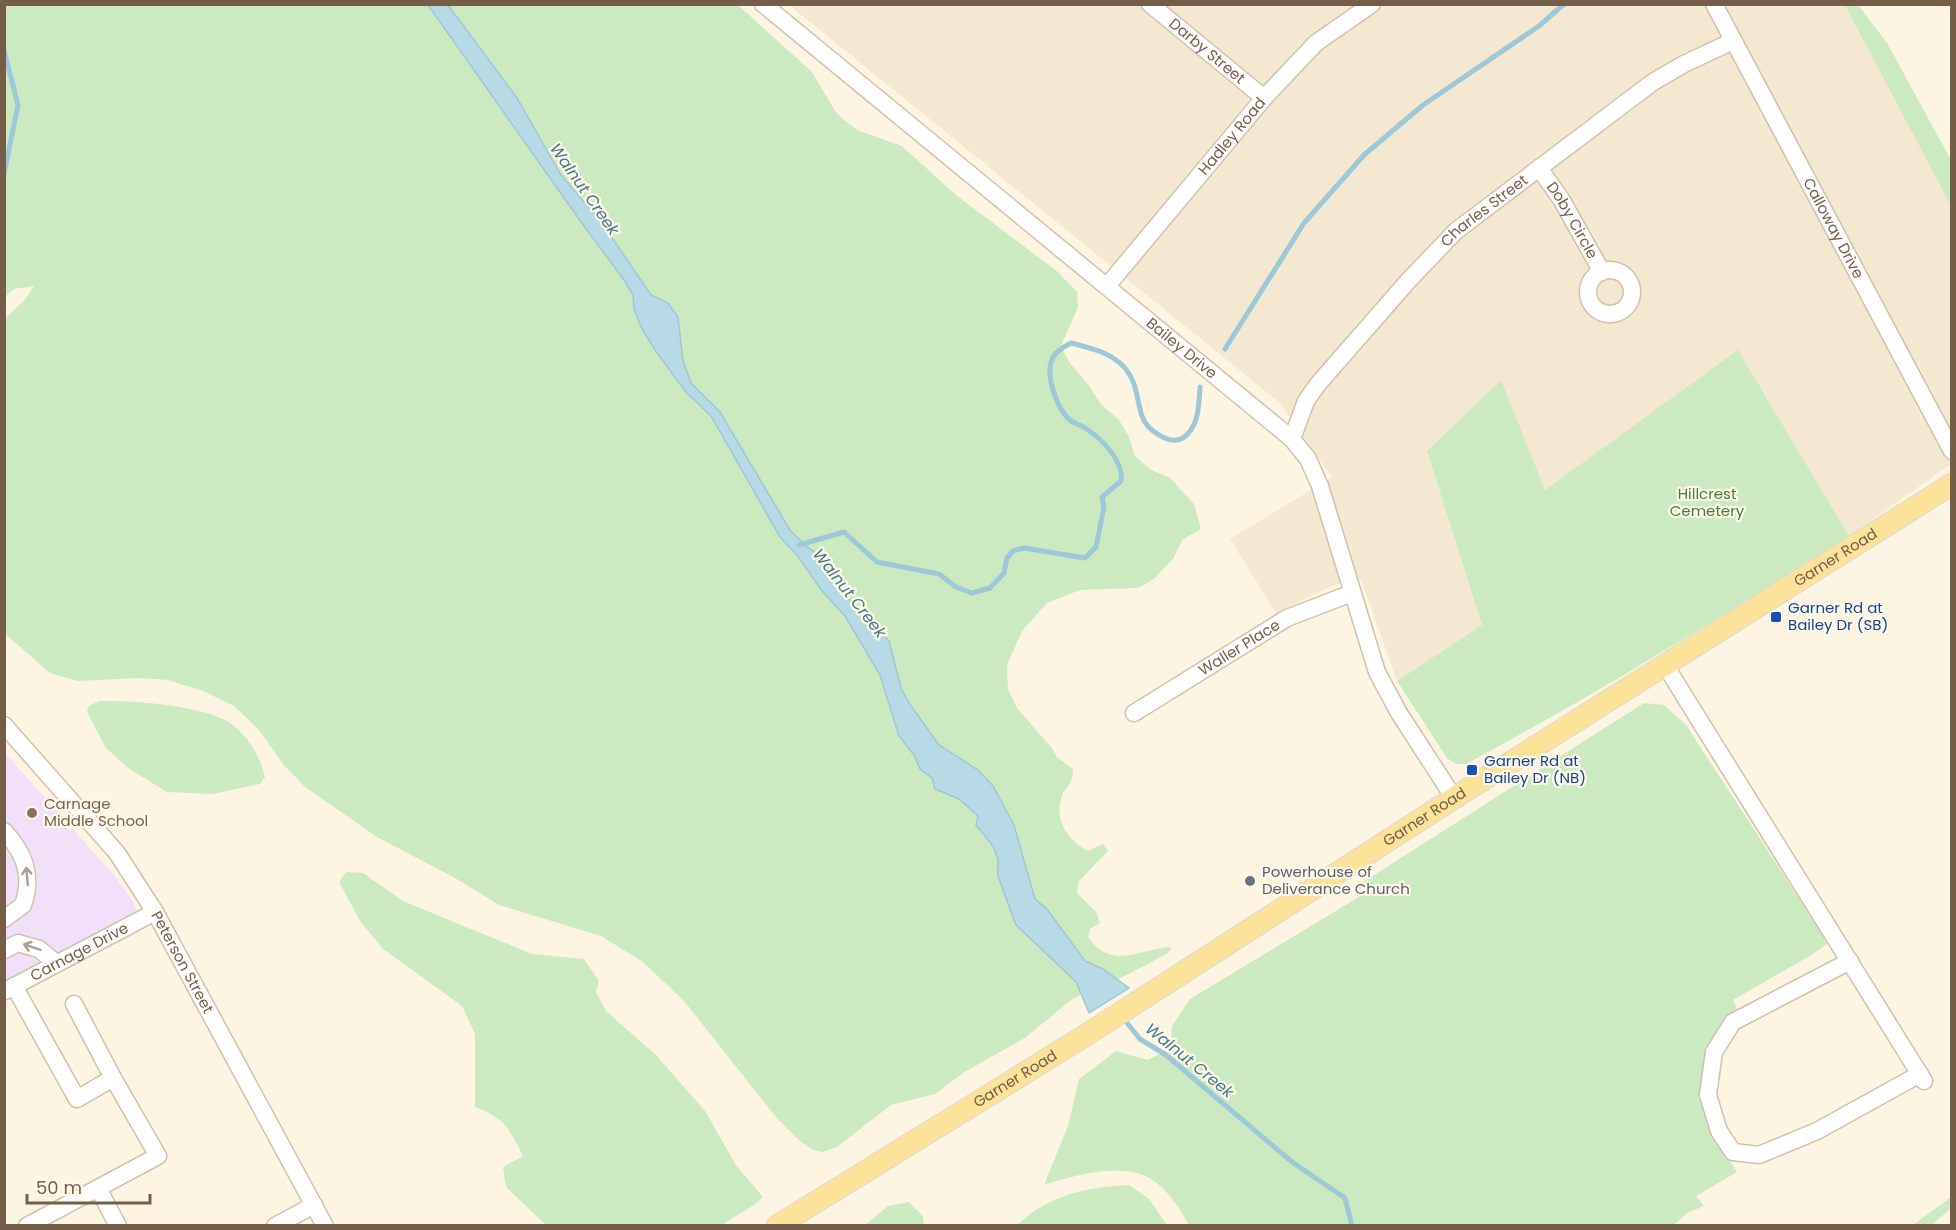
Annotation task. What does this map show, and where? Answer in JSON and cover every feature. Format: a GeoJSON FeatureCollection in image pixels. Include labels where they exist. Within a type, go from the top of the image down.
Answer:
{"type":"FeatureCollection","features":[{"type":"Feature","properties":{"kind":"main road","name":"Garner Road"},"geometry":{"type":"LineString","coordinates":[[777,1226],[1150,995],[1454,798],[1952,484]]}},
{"type":"Feature","properties":{"kind":"street","name":"Bailey Drive"},"geometry":{"type":"LineString","coordinates":[[763,4],[1292,439],[1308,459],[1320,486],[1366,642],[1388,694],[1454,798]]}},
{"type":"Feature","properties":{"kind":"street","name":"Darby Street"},"geometry":{"type":"LineString","coordinates":[[1150,4],[1264,98]]}},
{"type":"Feature","properties":{"kind":"street","name":"Hadley Road"},"geometry":{"type":"LineString","coordinates":[[1107,286],[1264,98],[1316,43],[1372,4]]}},
{"type":"Feature","properties":{"kind":"street","name":"Calloway Drive"},"geometry":{"type":"LineString","coordinates":[[1714,4],[1952,451]]}},
{"type":"Feature","properties":{"kind":"street","name":"Charles Street"},"geometry":{"type":"LineString","coordinates":[[1292,439],[1306,401],[1318,384],[1438,248],[1653,82],[1684,64],[1733,41]]}},
{"type":"Feature","properties":{"kind":"street","name":"Doby Circle"},"geometry":{"type":"LineString","coordinates":[[1539,168],[1561,199],[1602,272]]}},
{"type":"Feature","properties":{"kind":"street","name":"Waller Place"},"geometry":{"type":"LineString","coordinates":[[1134,713],[1287,618],[1352,593]]}},
{"type":"Feature","properties":{"kind":"street"},"geometry":{"type":"LineString","coordinates":[[1665,665],[1850,961],[1922,1077],[1817,1131],[1759,1155],[1733,1152],[1719,1131],[1708,1095],[1714,1052],[1734,1022],[1850,961]]}},
{"type":"Feature","properties":{"kind":"street","name":"Peterson Street"},"geometry":{"type":"LineString","coordinates":[[4,725],[117,853],[155,912],[325,1226]]}},
{"type":"Feature","properties":{"kind":"street"},"geometry":{"type":"LineString","coordinates":[[4,831],[15,843],[25,860],[28,878],[23,905],[4,919]]}},
{"type":"Feature","properties":{"kind":"street","name":"Carnage Drive"},"geometry":{"type":"LineString","coordinates":[[9,989],[155,912]]}},
{"type":"Feature","properties":{"kind":"street"},"geometry":{"type":"LineString","coordinates":[[4,950],[18,943],[39,949],[57,964]]}},
{"type":"Feature","properties":{"kind":"street"},"geometry":{"type":"LineString","coordinates":[[9,989],[77,1099],[113,1078]]}},
{"type":"Feature","properties":{"kind":"street"},"geometry":{"type":"LineString","coordinates":[[27,1226],[158,1156],[74,1004]]}},
{"type":"Feature","properties":{"kind":"street"},"geometry":{"type":"LineString","coordinates":[[98,1188],[118,1226]]}},
{"type":"Feature","properties":{"kind":"street"},"geometry":{"type":"LineString","coordinates":[[275,1226],[314,1205]]}},
{"type":"Feature","properties":{"kind":"shaded area"},"geometry":{"type":"Polygon","coordinates":[[[789,5],[1857,5],[1951,177],[1951,464],[1849,536],[1738,351],[1545,490],[1500,381],[1427,451],[1482,625],[1397,681],[1361,579],[1334,585],[1276,613],[1230,539],[1332,477],[1280,403],[789,5]]]}},
{"type":"Feature","properties":{"kind":"shaded area","name":"Carnage Middle School"},"geometry":{"type":"Polygon","coordinates":[[[4,752],[113,874],[134,903],[136,910],[133,918],[4,984],[4,752]]]}},
{"type":"Feature","properties":{"kind":"green space"},"geometry":{"type":"Polygon","coordinates":[[[4,5],[738,5],[812,72],[837,114],[857,130],[902,146],[956,195],[1058,272],[1077,292],[1078,307],[1061,346],[1069,362],[1101,404],[1119,420],[1129,437],[1135,456],[1150,469],[1170,478],[1194,504],[1201,529],[1182,540],[1173,559],[1154,579],[1138,588],[1080,590],[1047,603],[1022,631],[1007,665],[1008,689],[1017,708],[1057,757],[1073,769],[1070,784],[1059,807],[1065,830],[1075,842],[1088,851],[1103,844],[1108,851],[1079,881],[1077,893],[1096,912],[1100,923],[1090,929],[1088,937],[1097,948],[1117,956],[1172,947],[1168,953],[1129,974],[1072,999],[1025,1038],[966,1071],[935,1094],[891,1105],[837,1147],[823,1152],[813,1150],[801,1142],[775,1116],[684,1001],[643,962],[601,936],[499,905],[455,878],[377,837],[305,787],[283,764],[259,730],[234,706],[203,691],[168,680],[140,678],[77,681],[50,673],[4,633],[5,318],[24,301],[34,286],[14,289],[5,297],[4,5]]]}},
{"type":"Feature","properties":{"kind":"green space"},"geometry":{"type":"Polygon","coordinates":[[[1845,5],[1858,5],[1887,43],[1951,160],[1951,206],[1845,5]]]}},
{"type":"Feature","properties":{"kind":"green space","name":"Hillcrest Cemetery"},"geometry":{"type":"Polygon","coordinates":[[[1738,350],[1849,536],[1659,654],[1515,737],[1466,764],[1456,764],[1447,758],[1397,681],[1482,625],[1427,451],[1501,380],[1545,490],[1738,350]]]}},
{"type":"Feature","properties":{"kind":"green space"},"geometry":{"type":"Polygon","coordinates":[[[99,701],[129,701],[182,707],[227,721],[241,732],[252,746],[265,777],[260,784],[213,794],[167,792],[128,768],[106,748],[87,712],[89,706],[99,701]]]}},
{"type":"Feature","properties":{"kind":"green space"},"geometry":{"type":"Polygon","coordinates":[[[1644,703],[1664,705],[1686,725],[1828,943],[1733,1000],[1738,1011],[1728,1020],[1713,1043],[1704,1069],[1703,1097],[1704,1111],[1709,1124],[1737,1172],[1696,1196],[1704,1206],[1687,1213],[1674,1225],[1189,1225],[1172,1198],[1161,1186],[1136,1173],[1096,1172],[1044,1185],[1068,1126],[1079,1079],[1116,1051],[1148,1060],[1171,1047],[1172,1026],[1190,999],[1367,892],[1363,882],[1644,703]]]}},
{"type":"Feature","properties":{"kind":"green space"},"geometry":{"type":"Polygon","coordinates":[[[346,872],[363,873],[403,901],[532,954],[584,959],[599,981],[596,992],[606,1011],[656,1055],[705,1111],[736,1165],[763,1197],[722,1225],[546,1225],[506,1187],[503,1167],[523,1156],[514,1139],[500,1120],[475,1107],[475,1034],[462,1006],[383,949],[360,921],[339,882],[346,872]]]}},
{"type":"Feature","properties":{"kind":"green space"},"geometry":{"type":"Polygon","coordinates":[[[1129,1185],[1149,1199],[1167,1225],[1017,1225],[1042,1206],[1069,1194],[1129,1185]]]}},
{"type":"Feature","properties":{"kind":"green space"},"geometry":{"type":"Polygon","coordinates":[[[1951,1197],[1951,1208],[1932,1225],[1913,1225],[1951,1197]]]}},
{"type":"Feature","properties":{"kind":"green space"},"geometry":{"type":"Polygon","coordinates":[[[909,1202],[923,1216],[924,1225],[865,1225],[888,1206],[909,1202]]]}},
{"type":"Feature","properties":{"kind":"water"},"geometry":{"type":"Polygon","coordinates":[[[428,5],[448,5],[517,98],[561,175],[602,223],[651,295],[668,303],[678,317],[683,361],[691,383],[720,412],[790,530],[807,547],[821,556],[845,595],[889,641],[901,688],[939,745],[978,770],[993,786],[1014,825],[1035,899],[1047,909],[1085,961],[1103,969],[1129,988],[1089,1013],[1076,982],[1016,925],[998,876],[998,859],[993,846],[976,825],[978,816],[959,799],[935,789],[932,778],[920,769],[914,755],[899,736],[880,675],[845,616],[822,591],[797,555],[780,537],[711,416],[685,391],[642,329],[634,309],[633,295],[624,280],[428,5]]]}},
{"type":"Feature","properties":{"kind":"waterway"},"geometry":{"type":"LineString","coordinates":[[1225,349],[1304,223],[1364,155],[1423,105],[1539,26],[1564,4]]}},
{"type":"Feature","properties":{"kind":"waterway"},"geometry":{"type":"LineString","coordinates":[[4,50],[18,105],[4,174]]}},
{"type":"Feature","properties":{"kind":"waterway"},"geometry":{"type":"LineString","coordinates":[[799,545],[844,532],[877,562],[939,574],[956,587],[972,593],[990,588],[1004,573],[1007,558],[1013,551],[1024,548],[1085,558],[1096,547],[1104,507],[1102,497],[1121,481],[1121,474],[1116,459],[1106,446],[1094,434],[1071,421],[1061,409],[1051,382],[1053,357],[1071,343],[1100,351],[1113,358],[1125,368],[1132,380],[1144,421],[1153,431],[1171,440],[1183,438],[1192,428],[1197,415],[1200,387]]}},
{"type":"Feature","properties":{"kind":"waterway","name":"Walnut Creek"},"geometry":{"type":"LineString","coordinates":[[1123,1018],[1140,1039],[1166,1055],[1292,1162],[1345,1198],[1352,1226]]}},
{"type":"Feature","properties":{"kind":"place","name":"Garner Rd at Bailey Dr (SB)"},"geometry":{"type":"Point","coordinates":[1776,617]}},
{"type":"Feature","properties":{"kind":"place","name":"Garner Rd at Bailey Dr (NB)"},"geometry":{"type":"Point","coordinates":[1472,770]}},
{"type":"Feature","properties":{"kind":"place","name":"Carnage Middle School"},"geometry":{"type":"Point","coordinates":[32,813]}},
{"type":"Feature","properties":{"kind":"place","name":"Powerhouse of Deliverance Church"},"geometry":{"type":"Point","coordinates":[1250,881]}}]}
